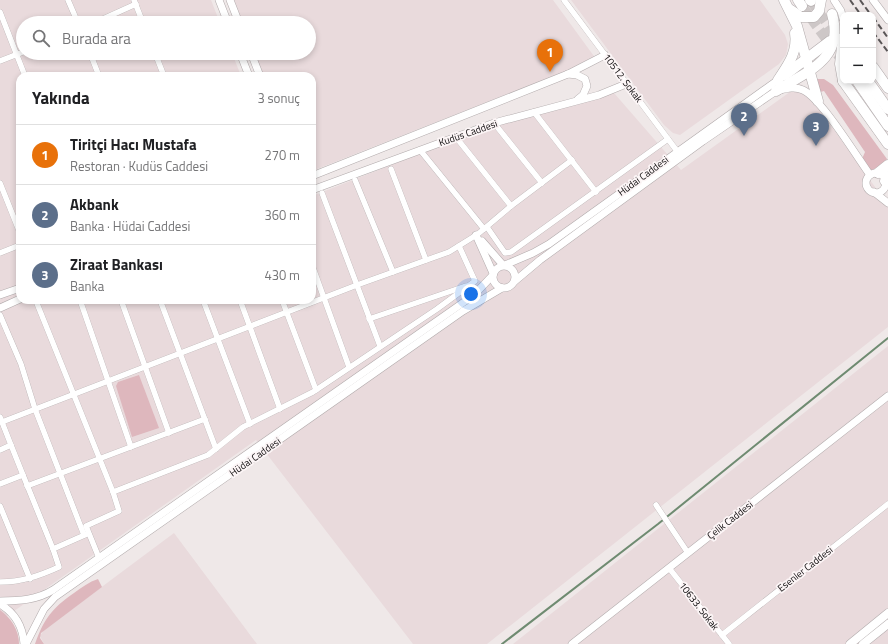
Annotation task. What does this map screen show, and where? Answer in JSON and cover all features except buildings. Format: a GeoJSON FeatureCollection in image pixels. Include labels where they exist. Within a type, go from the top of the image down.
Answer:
{"type":"FeatureCollection","features":[{"type":"Feature","properties":{"kind":"highway"},"geometry":{"type":"LineString","coordinates":[[778,80],[792,59],[796,41],[793,25],[780,0]]}},
{"type":"Feature","properties":{"kind":"highway"},"geometry":{"type":"LineString","coordinates":[[786,3],[798,15],[810,18],[819,11],[811,1]]}},
{"type":"Feature","properties":{"kind":"highway"},"geometry":{"type":"LineString","coordinates":[[811,1],[832,14],[840,24]]}},
{"type":"Feature","properties":{"kind":"highway"},"geometry":{"type":"LineString","coordinates":[[786,3],[797,26],[818,101]]}},
{"type":"Feature","properties":{"kind":"highway"},"geometry":{"type":"LineString","coordinates":[[832,14],[834,24],[840,36]]}},
{"type":"Feature","properties":{"kind":"highway"},"geometry":{"type":"LineString","coordinates":[[778,80],[840,39]]}},
{"type":"Feature","properties":{"kind":"highway"},"geometry":{"type":"LineString","coordinates":[[776,91],[809,70],[827,56],[840,39]]}},
{"type":"Feature","properties":{"kind":"highway"},"geometry":{"type":"LineString","coordinates":[[876,71],[888,88]]}},
{"type":"Feature","properties":{"kind":"highway"},"geometry":{"type":"LineString","coordinates":[[846,84],[888,144]]}},
{"type":"Feature","properties":{"kind":"highway"},"geometry":{"type":"LineString","coordinates":[[858,84],[888,126]]}},
{"type":"Feature","properties":{"kind":"highway"},"geometry":{"type":"LineString","coordinates":[[870,84],[888,110]]}},
{"type":"Feature","properties":{"kind":"highway"},"geometry":{"type":"LineString","coordinates":[[881,178],[888,165]]}},
{"type":"Feature","properties":{"kind":"main road"},"geometry":{"type":"LineString","coordinates":[[850,644],[888,613]]}},
{"type":"Feature","properties":{"kind":"main road"},"geometry":{"type":"LineString","coordinates":[[863,644],[888,624]]}},
{"type":"Feature","properties":{"kind":"street"},"geometry":{"type":"LineString","coordinates":[[68,0],[75,16]]}},
{"type":"Feature","properties":{"kind":"street"},"geometry":{"type":"LineString","coordinates":[[219,0],[225,16]]}},
{"type":"Feature","properties":{"kind":"street"},"geometry":{"type":"LineString","coordinates":[[230,0],[236,16]]}},
{"type":"Feature","properties":{"kind":"street","name":"10512. Sokak"},"geometry":{"type":"LineString","coordinates":[[564,0],[679,154]]}},
{"type":"Feature","properties":{"kind":"street"},"geometry":{"type":"LineString","coordinates":[[834,0],[841,12]]}},
{"type":"Feature","properties":{"kind":"street"},"geometry":{"type":"LineString","coordinates":[[873,0],[888,20]]}},
{"type":"Feature","properties":{"kind":"street"},"geometry":{"type":"LineString","coordinates":[[108,16],[135,2],[140,16]]}},
{"type":"Feature","properties":{"kind":"street"},"geometry":{"type":"LineString","coordinates":[[0,12],[16,52]]}},
{"type":"Feature","properties":{"kind":"street"},"geometry":{"type":"LineString","coordinates":[[0,61],[16,54]]}},
{"type":"Feature","properties":{"kind":"street","name":"Kudüs Caddesi"},"geometry":{"type":"LineString","coordinates":[[316,174],[568,74],[605,55]]}},
{"type":"Feature","properties":{"kind":"street"},"geometry":{"type":"LineString","coordinates":[[19,60],[24,72]]}},
{"type":"Feature","properties":{"kind":"street"},"geometry":{"type":"LineString","coordinates":[[93,60],[97,72]]}},
{"type":"Feature","properties":{"kind":"street"},"geometry":{"type":"LineString","coordinates":[[158,60],[162,72]]}},
{"type":"Feature","properties":{"kind":"street"},"geometry":{"type":"LineString","coordinates":[[243,60],[247,72]]}},
{"type":"Feature","properties":{"kind":"street"},"geometry":{"type":"LineString","coordinates":[[254,60],[258,72]]}},
{"type":"Feature","properties":{"kind":"street"},"geometry":{"type":"LineString","coordinates":[[568,74],[577,75],[584,79],[587,86],[583,95],[576,101]]}},
{"type":"Feature","properties":{"kind":"street","name":"Hüdai Caddesi"},"geometry":{"type":"LineString","coordinates":[[515,281],[540,260],[778,80]]}},
{"type":"Feature","properties":{"kind":"street","name":"Kudüs Caddesi"},"geometry":{"type":"LineString","coordinates":[[316,189],[455,136],[494,123],[599,95],[626,84]]}},
{"type":"Feature","properties":{"kind":"street"},"geometry":{"type":"LineString","coordinates":[[776,91],[791,88],[799,89],[809,93],[818,101],[881,178],[888,195]]}},
{"type":"Feature","properties":{"kind":"street","name":"Hüdai Caddesi"},"geometry":{"type":"LineString","coordinates":[[504,265],[542,249],[679,154],[776,91]]}},
{"type":"Feature","properties":{"kind":"street"},"geometry":{"type":"LineString","coordinates":[[534,112],[596,192]]}},
{"type":"Feature","properties":{"kind":"street"},"geometry":{"type":"LineString","coordinates":[[494,123],[542,183]]}},
{"type":"Feature","properties":{"kind":"street"},"geometry":{"type":"LineString","coordinates":[[455,136],[511,206]]}},
{"type":"Feature","properties":{"kind":"street"},"geometry":{"type":"LineString","coordinates":[[420,150],[486,228],[505,253],[511,252],[668,139]]}},
{"type":"Feature","properties":{"kind":"street"},"geometry":{"type":"LineString","coordinates":[[316,301],[449,252],[486,228],[511,206],[572,160]]}},
{"type":"Feature","properties":{"kind":"street"},"geometry":{"type":"LineString","coordinates":[[391,169],[426,260]]}},
{"type":"Feature","properties":{"kind":"street"},"geometry":{"type":"LineString","coordinates":[[881,178],[866,184],[869,190],[888,203]]}},
{"type":"Feature","properties":{"kind":"street"},"geometry":{"type":"LineString","coordinates":[[874,192],[881,191],[881,178]]}},
{"type":"Feature","properties":{"kind":"street"},"geometry":{"type":"LineString","coordinates":[[355,180],[393,272]]}},
{"type":"Feature","properties":{"kind":"street"},"geometry":{"type":"LineString","coordinates":[[0,183],[16,223]]}},
{"type":"Feature","properties":{"kind":"street"},"geometry":{"type":"LineString","coordinates":[[322,193],[380,346]]}},
{"type":"Feature","properties":{"kind":"street"},"geometry":{"type":"LineString","coordinates":[[476,235],[504,265],[513,270],[515,281],[510,286],[502,288],[494,282],[493,274],[476,235]]}},
{"type":"Feature","properties":{"kind":"street"},"geometry":{"type":"LineString","coordinates":[[113,492],[208,455],[250,424],[316,390],[437,309],[475,281],[458,246]]}},
{"type":"Feature","properties":{"kind":"street"},"geometry":{"type":"LineString","coordinates":[[0,253],[16,247]]}},
{"type":"Feature","properties":{"kind":"street"},"geometry":{"type":"LineString","coordinates":[[493,274],[498,267],[504,265]]}},
{"type":"Feature","properties":{"kind":"street","name":"Hüdai Caddesi"},"geometry":{"type":"LineString","coordinates":[[0,602],[29,600],[46,594],[474,295],[493,274]]}},
{"type":"Feature","properties":{"kind":"street"},"geometry":{"type":"LineString","coordinates":[[316,277],[349,367]]}},
{"type":"Feature","properties":{"kind":"street"},"geometry":{"type":"LineString","coordinates":[[369,319],[472,284]]}},
{"type":"Feature","properties":{"kind":"street","name":"Hüdai Caddesi"},"geometry":{"type":"LineString","coordinates":[[25,644],[41,613],[55,597],[463,311],[502,288]]}},
{"type":"Feature","properties":{"kind":"street"},"geometry":{"type":"LineString","coordinates":[[0,296],[16,290]]}},
{"type":"Feature","properties":{"kind":"street"},"geometry":{"type":"LineString","coordinates":[[0,308],[16,301]]}},
{"type":"Feature","properties":{"kind":"street"},"geometry":{"type":"LineString","coordinates":[[37,304],[100,459],[119,511],[86,526],[87,534]]}},
{"type":"Feature","properties":{"kind":"street"},"geometry":{"type":"LineString","coordinates":[[81,304],[131,447]]}},
{"type":"Feature","properties":{"kind":"street"},"geometry":{"type":"LineString","coordinates":[[123,304],[169,433]]}},
{"type":"Feature","properties":{"kind":"street"},"geometry":{"type":"LineString","coordinates":[[162,304],[216,449]]}},
{"type":"Feature","properties":{"kind":"street"},"geometry":{"type":"LineString","coordinates":[[205,304],[250,424]]}},
{"type":"Feature","properties":{"kind":"street"},"geometry":{"type":"LineString","coordinates":[[242,304],[280,409]]}},
{"type":"Feature","properties":{"kind":"street"},"geometry":{"type":"LineString","coordinates":[[284,304],[316,390]]}},
{"type":"Feature","properties":{"kind":"street"},"geometry":{"type":"LineString","coordinates":[[0,582],[16,582],[30,579],[59,567],[1,419],[35,409],[308,304]]}},
{"type":"Feature","properties":{"kind":"street"},"geometry":{"type":"LineString","coordinates":[[0,315],[21,364],[35,409],[60,473],[99,558]]}},
{"type":"Feature","properties":{"kind":"street","name":"Çelik Caddesi"},"geometry":{"type":"LineString","coordinates":[[572,644],[888,396]]}},
{"type":"Feature","properties":{"kind":"street"},"geometry":{"type":"LineString","coordinates":[[27,486],[205,419]]}},
{"type":"Feature","properties":{"kind":"street"},"geometry":{"type":"LineString","coordinates":[[0,450],[11,445]]}},
{"type":"Feature","properties":{"kind":"street"},"geometry":{"type":"LineString","coordinates":[[0,484],[23,475]]}},
{"type":"Feature","properties":{"kind":"street","name":"Esenler Caddesi"},"geometry":{"type":"LineString","coordinates":[[722,635],[888,504]]}},
{"type":"Feature","properties":{"kind":"street"},"geometry":{"type":"LineString","coordinates":[[656,505],[688,553]]}},
{"type":"Feature","properties":{"kind":"street"},"geometry":{"type":"LineString","coordinates":[[0,506],[30,579]]}},
{"type":"Feature","properties":{"kind":"street"},"geometry":{"type":"LineString","coordinates":[[53,549],[87,534]]}},
{"type":"Feature","properties":{"kind":"street","name":"10633. Sokak"},"geometry":{"type":"LineString","coordinates":[[669,568],[729,644]]}},
{"type":"Feature","properties":{"kind":"street"},"geometry":{"type":"LineString","coordinates":[[0,602],[10,611],[17,621],[25,644]]}},
{"type":"Feature","properties":{"kind":"shaded area"},"geometry":{"type":"Polygon","coordinates":[[[0,0],[211,0],[217,16],[16,16],[16,60],[235,60],[239,72],[16,72],[16,304],[316,304],[316,194],[506,120],[614,93],[681,170],[801,84],[888,205],[888,327],[487,644],[413,644],[256,440],[0,621],[0,0]]]}},
{"type":"Feature","properties":{"kind":"shaded area"},"geometry":{"type":"Polygon","coordinates":[[[233,0],[553,0],[596,59],[316,169],[316,72],[261,72],[257,60],[316,60],[316,16],[239,16],[233,0]]]}},
{"type":"Feature","properties":{"kind":"shaded area"},"geometry":{"type":"Polygon","coordinates":[[[571,0],[760,0],[785,35],[788,44],[786,55],[779,64],[680,135],[673,133],[664,125],[571,0]]]}},
{"type":"Feature","properties":{"kind":"shaded area"},"geometry":{"type":"Polygon","coordinates":[[[814,79],[824,79],[833,85],[887,159],[882,166],[869,171],[862,159],[865,152],[824,91],[817,93],[814,79]]]}},
{"type":"Feature","properties":{"kind":"shaded area"},"geometry":{"type":"Polygon","coordinates":[[[888,346],[888,644],[513,644],[888,346]]]}},
{"type":"Feature","properties":{"kind":"shaded area"},"geometry":{"type":"Polygon","coordinates":[[[139,375],[159,428],[132,437],[116,386],[118,382],[139,375]]]}},
{"type":"Feature","properties":{"kind":"shaded area"},"geometry":{"type":"Polygon","coordinates":[[[174,533],[257,644],[44,644],[40,636],[44,630],[174,533]]]}},
{"type":"Feature","properties":{"kind":"shaded area"},"geometry":{"type":"Polygon","coordinates":[[[98,579],[102,587],[41,633],[40,638],[44,644],[35,644],[45,621],[54,609],[66,598],[98,579]]]}},
{"type":"Feature","properties":{"kind":"shaded area"},"geometry":{"type":"Polygon","coordinates":[[[0,610],[14,625],[18,634],[19,644],[0,644],[0,610]]]}},
{"type":"Feature","properties":{"kind":"waterway"},"geometry":{"type":"LineString","coordinates":[[502,644],[658,524],[888,338]]}},
{"type":"Feature","properties":{"kind":"tunnel"},"geometry":{"type":"LineString","coordinates":[[811,1],[837,38]]}},
{"type":"Feature","properties":{"kind":"tunnel"},"geometry":{"type":"LineString","coordinates":[[802,6],[840,58]]}},
{"type":"Feature","properties":{"kind":"railway"},"geometry":{"type":"LineString","coordinates":[[850,0],[859,12]]}},
{"type":"Feature","properties":{"kind":"railway"},"geometry":{"type":"LineString","coordinates":[[860,0],[869,12]]}},
{"type":"Feature","properties":{"kind":"railway"},"geometry":{"type":"LineString","coordinates":[[876,21],[888,38]]}},
{"type":"Feature","properties":{"kind":"railway"},"geometry":{"type":"LineString","coordinates":[[876,36],[888,52]]}},
{"type":"Feature","properties":{"kind":"place","name":"Tiritçi Hacı Mustafa"},"geometry":{"type":"Point","coordinates":[550,72]}},
{"type":"Feature","properties":{"kind":"place","name":"Akbank"},"geometry":{"type":"Point","coordinates":[744,136]}},
{"type":"Feature","properties":{"kind":"place","name":"Ziraat Bankası"},"geometry":{"type":"Point","coordinates":[816,146]}}]}
